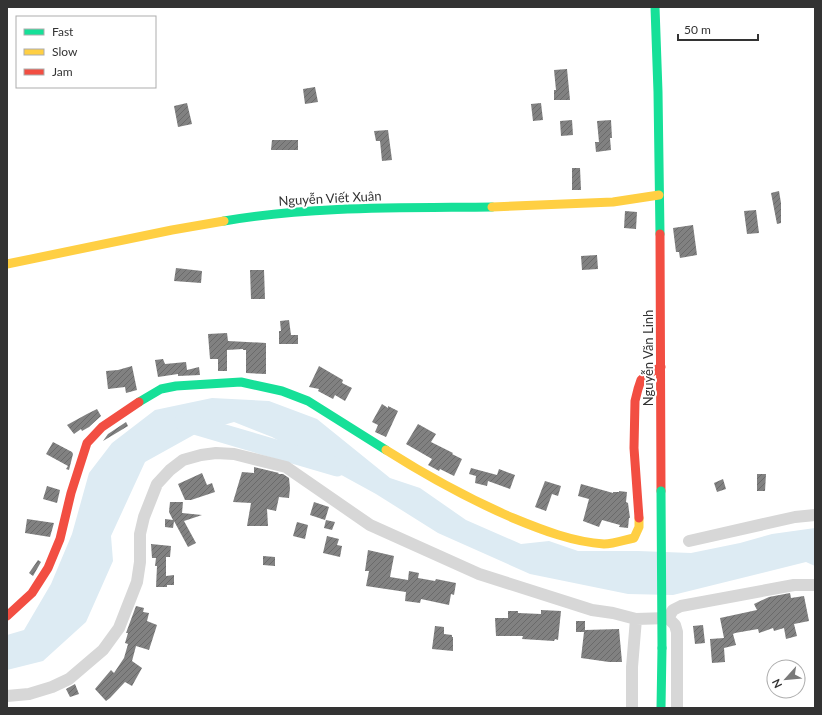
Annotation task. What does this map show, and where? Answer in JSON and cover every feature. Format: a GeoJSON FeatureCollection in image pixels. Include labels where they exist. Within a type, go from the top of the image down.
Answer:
{"type":"FeatureCollection","features":[{"type":"Feature","properties":{"kind":"main road","name":"Nguyễn Văn Linh"},"geometry":{"type":"LineString","coordinates":[[655,7],[658,92],[661,367],[661,708]]}},
{"type":"Feature","properties":{"kind":"main road","name":"Nguyễn Viết Xuân"},"geometry":{"type":"LineString","coordinates":[[7,264],[172,230],[259,215],[368,208],[502,207],[576,204],[613,202],[659,195]]}},
{"type":"Feature","properties":{"kind":"main road"},"geometry":{"type":"LineString","coordinates":[[7,616],[36,589],[51,564],[66,521],[68,506],[87,443],[95,434],[117,416],[149,395],[160,390],[176,386],[241,382],[282,391],[308,401],[424,474],[483,504],[537,528],[555,534],[588,542],[606,544],[634,538],[638,533],[639,522],[634,428],[636,395],[642,379],[661,367]]}},
{"type":"Feature","properties":{"kind":"street"},"geometry":{"type":"LineString","coordinates":[[7,696],[29,694],[52,688],[69,679],[103,650],[119,628],[138,582],[140,534],[144,517],[157,484],[170,470],[183,460],[216,452],[234,454],[286,467],[370,525],[479,574],[592,610],[613,613],[636,619],[668,618],[675,625],[677,632],[677,708]]}},
{"type":"Feature","properties":{"kind":"street"},"geometry":{"type":"LineString","coordinates":[[689,541],[795,517],[815,515]]}},
{"type":"Feature","properties":{"kind":"street"},"geometry":{"type":"LineString","coordinates":[[668,618],[673,610],[680,606],[794,586],[815,585]]}},
{"type":"Feature","properties":{"kind":"street"},"geometry":{"type":"LineString","coordinates":[[632,708],[632,667],[636,619]]}},
{"type":"Feature","properties":{"kind":"shaded area"},"geometry":{"type":"Polygon","coordinates":[[[212,398],[269,401],[317,419],[390,478],[420,488],[466,520],[521,544],[549,541],[578,551],[691,553],[740,543],[772,534],[815,528],[815,566],[806,562],[673,595],[628,594],[530,574],[438,533],[376,494],[272,437],[234,422],[199,432],[145,462],[111,536],[113,561],[86,622],[43,661],[7,670],[7,635],[24,630],[51,584],[72,534],[89,473],[112,443],[155,410],[212,398]]]}},
{"type":"Feature","properties":{"kind":"building"},"geometry":{"type":"Polygon","coordinates":[[[567,69],[570,100],[554,100],[554,90],[556,90],[554,70],[567,69]]]}},
{"type":"Feature","properties":{"kind":"building"},"geometry":{"type":"Polygon","coordinates":[[[315,87],[318,102],[305,104],[303,89],[315,87]]]}},
{"type":"Feature","properties":{"kind":"building"},"geometry":{"type":"Polygon","coordinates":[[[187,103],[192,124],[178,127],[174,106],[187,103]]]}},
{"type":"Feature","properties":{"kind":"building"},"geometry":{"type":"Polygon","coordinates":[[[541,103],[543,120],[533,121],[531,104],[541,103]]]}},
{"type":"Feature","properties":{"kind":"building"},"geometry":{"type":"Polygon","coordinates":[[[572,120],[573,135],[561,136],[560,121],[572,120]]]}},
{"type":"Feature","properties":{"kind":"building"},"geometry":{"type":"Polygon","coordinates":[[[611,120],[611,150],[596,152],[595,142],[599,142],[597,121],[611,120]]]}},
{"type":"Feature","properties":{"kind":"building"},"geometry":{"type":"Polygon","coordinates":[[[388,130],[392,160],[382,161],[380,141],[376,141],[374,131],[388,130]]]}},
{"type":"Feature","properties":{"kind":"building"},"geometry":{"type":"Polygon","coordinates":[[[272,140],[298,140],[298,150],[271,150],[272,140]]]}},
{"type":"Feature","properties":{"kind":"building"},"geometry":{"type":"Polygon","coordinates":[[[572,168],[580,168],[581,190],[572,190],[572,168]]]}},
{"type":"Feature","properties":{"kind":"building"},"geometry":{"type":"Polygon","coordinates":[[[779,191],[781,203],[781,223],[777,224],[771,193],[779,191]]]}},
{"type":"Feature","properties":{"kind":"building"},"geometry":{"type":"Polygon","coordinates":[[[756,210],[759,233],[747,234],[744,211],[756,210]]]}},
{"type":"Feature","properties":{"kind":"building"},"geometry":{"type":"Polygon","coordinates":[[[625,211],[637,212],[636,229],[624,228],[625,211]]]}},
{"type":"Feature","properties":{"kind":"building"},"geometry":{"type":"Polygon","coordinates":[[[693,225],[697,255],[680,258],[679,252],[676,252],[673,228],[693,225]]]}},
{"type":"Feature","properties":{"kind":"building"},"geometry":{"type":"Polygon","coordinates":[[[597,255],[598,269],[582,270],[581,256],[597,255]]]}},
{"type":"Feature","properties":{"kind":"building"},"geometry":{"type":"Polygon","coordinates":[[[176,268],[202,271],[201,283],[174,281],[176,268]]]}},
{"type":"Feature","properties":{"kind":"building"},"geometry":{"type":"Polygon","coordinates":[[[250,270],[264,270],[265,299],[251,299],[250,270]]]}},
{"type":"Feature","properties":{"kind":"building"},"geometry":{"type":"Polygon","coordinates":[[[289,320],[291,335],[298,335],[298,344],[279,344],[279,331],[281,331],[280,321],[289,320]]]}},
{"type":"Feature","properties":{"kind":"building"},"geometry":{"type":"Polygon","coordinates":[[[227,333],[228,341],[266,343],[266,374],[246,373],[246,350],[243,349],[227,350],[227,371],[218,371],[218,359],[210,359],[208,334],[227,333]]]}},
{"type":"Feature","properties":{"kind":"building"},"geometry":{"type":"Polygon","coordinates":[[[163,359],[165,364],[186,362],[187,370],[199,367],[200,375],[178,376],[178,374],[158,377],[155,360],[163,359]]]}},
{"type":"Feature","properties":{"kind":"building"},"geometry":{"type":"Polygon","coordinates":[[[132,366],[137,390],[126,393],[125,387],[108,389],[106,371],[118,370],[132,366]]]}},
{"type":"Feature","properties":{"kind":"building"},"geometry":{"type":"Polygon","coordinates":[[[319,366],[343,380],[342,383],[352,388],[345,401],[335,395],[333,399],[318,391],[319,389],[309,387],[319,366]]]}},
{"type":"Feature","properties":{"kind":"building"},"geometry":{"type":"Polygon","coordinates":[[[382,404],[388,408],[388,406],[398,411],[386,437],[375,432],[378,425],[372,422],[382,404]]]}},
{"type":"Feature","properties":{"kind":"building"},"geometry":{"type":"Polygon","coordinates":[[[97,409],[101,416],[82,431],[81,429],[74,434],[67,425],[87,414],[97,409]]]}},
{"type":"Feature","properties":{"kind":"building"},"geometry":{"type":"Polygon","coordinates":[[[126,422],[128,426],[103,441],[108,434],[126,422]]]}},
{"type":"Feature","properties":{"kind":"building"},"geometry":{"type":"Polygon","coordinates":[[[418,424],[436,434],[431,442],[462,459],[454,476],[440,469],[439,471],[428,465],[432,459],[406,444],[418,424]]]}},
{"type":"Feature","properties":{"kind":"building"},"geometry":{"type":"Polygon","coordinates":[[[53,442],[72,452],[73,454],[69,470],[66,469],[68,466],[46,454],[53,442]]]}},
{"type":"Feature","properties":{"kind":"building"},"geometry":{"type":"Polygon","coordinates":[[[254,467],[283,474],[289,478],[289,498],[279,497],[276,511],[267,509],[268,526],[247,526],[251,503],[233,502],[242,472],[254,473],[254,467]]]}},
{"type":"Feature","properties":{"kind":"building"},"geometry":{"type":"Polygon","coordinates":[[[471,468],[497,475],[499,469],[515,475],[510,489],[488,481],[487,486],[475,483],[476,476],[469,474],[471,468]]]}},
{"type":"Feature","properties":{"kind":"building"},"geometry":{"type":"Polygon","coordinates":[[[202,473],[207,485],[212,483],[215,492],[191,500],[185,500],[178,484],[202,473]]]}},
{"type":"Feature","properties":{"kind":"building"},"geometry":{"type":"Polygon","coordinates":[[[757,474],[766,474],[765,491],[757,491],[757,474]]]}},
{"type":"Feature","properties":{"kind":"building"},"geometry":{"type":"Polygon","coordinates":[[[723,479],[726,489],[717,492],[714,483],[723,479]]]}},
{"type":"Feature","properties":{"kind":"building"},"geometry":{"type":"Polygon","coordinates":[[[545,481],[561,486],[558,496],[552,494],[546,511],[535,507],[545,481]]]}},
{"type":"Feature","properties":{"kind":"building"},"geometry":{"type":"Polygon","coordinates":[[[581,484],[613,493],[619,491],[627,492],[626,502],[628,503],[630,518],[628,528],[619,527],[620,525],[602,520],[599,527],[583,521],[589,499],[578,496],[581,484]]]}},
{"type":"Feature","properties":{"kind":"building"},"geometry":{"type":"Polygon","coordinates":[[[47,486],[60,490],[57,503],[43,499],[47,486]]]}},
{"type":"Feature","properties":{"kind":"building"},"geometry":{"type":"Polygon","coordinates":[[[170,502],[183,502],[182,513],[202,515],[184,521],[196,543],[188,547],[174,521],[173,528],[165,527],[165,519],[173,520],[169,512],[170,502]]]}},
{"type":"Feature","properties":{"kind":"building"},"geometry":{"type":"Polygon","coordinates":[[[314,502],[329,507],[325,520],[310,515],[314,502]]]}},
{"type":"Feature","properties":{"kind":"building"},"geometry":{"type":"Polygon","coordinates":[[[27,519],[54,523],[50,537],[25,533],[27,519]]]}},
{"type":"Feature","properties":{"kind":"building"},"geometry":{"type":"Polygon","coordinates":[[[326,520],[335,522],[332,530],[324,528],[326,520]]]}},
{"type":"Feature","properties":{"kind":"building"},"geometry":{"type":"Polygon","coordinates":[[[297,522],[308,525],[305,539],[293,536],[297,522]]]}},
{"type":"Feature","properties":{"kind":"building"},"geometry":{"type":"Polygon","coordinates":[[[327,536],[339,539],[337,545],[342,546],[340,557],[323,553],[327,536]]]}},
{"type":"Feature","properties":{"kind":"building"},"geometry":{"type":"Polygon","coordinates":[[[151,544],[171,546],[170,557],[166,557],[166,576],[174,575],[174,585],[167,585],[167,587],[156,587],[157,566],[155,566],[156,558],[152,558],[151,544]]]}},
{"type":"Feature","properties":{"kind":"building"},"geometry":{"type":"Polygon","coordinates":[[[368,550],[394,556],[390,577],[408,580],[409,571],[419,573],[418,578],[435,581],[436,579],[456,583],[454,595],[451,594],[449,605],[421,599],[420,603],[405,601],[406,592],[366,586],[369,571],[365,571],[368,550]]]}},
{"type":"Feature","properties":{"kind":"building"},"geometry":{"type":"Polygon","coordinates":[[[263,556],[275,557],[275,566],[263,565],[263,556]]]}},
{"type":"Feature","properties":{"kind":"building"},"geometry":{"type":"Polygon","coordinates":[[[38,560],[41,562],[33,576],[29,573],[38,560]]]}},
{"type":"Feature","properties":{"kind":"building"},"geometry":{"type":"Polygon","coordinates":[[[790,593],[791,598],[804,596],[809,621],[794,624],[797,636],[786,639],[784,628],[774,631],[773,628],[759,633],[758,629],[735,633],[733,634],[736,645],[724,648],[725,662],[712,663],[710,639],[724,638],[720,618],[757,610],[754,604],[769,597],[790,593]]]}},
{"type":"Feature","properties":{"kind":"building"},"geometry":{"type":"Polygon","coordinates":[[[136,606],[144,608],[143,612],[149,613],[147,621],[157,625],[149,650],[136,646],[132,661],[142,668],[132,686],[125,682],[106,701],[95,689],[111,670],[114,673],[124,658],[128,644],[125,643],[128,633],[126,633],[136,606]]]}},
{"type":"Feature","properties":{"kind":"building"},"geometry":{"type":"Polygon","coordinates":[[[541,610],[561,611],[558,640],[522,639],[523,636],[496,636],[495,618],[508,618],[508,611],[541,614],[541,610]]]}},
{"type":"Feature","properties":{"kind":"building"},"geometry":{"type":"Polygon","coordinates":[[[576,621],[585,621],[585,630],[619,629],[622,662],[609,662],[581,658],[584,632],[576,632],[576,621]]]}},
{"type":"Feature","properties":{"kind":"building"},"geometry":{"type":"Polygon","coordinates":[[[703,625],[705,643],[695,644],[693,626],[703,625]]]}},
{"type":"Feature","properties":{"kind":"building"},"geometry":{"type":"Polygon","coordinates":[[[435,626],[444,627],[444,634],[452,635],[453,651],[432,649],[435,626]]]}},
{"type":"Feature","properties":{"kind":"building"},"geometry":{"type":"Polygon","coordinates":[[[75,684],[79,694],[70,697],[66,689],[75,684]]]}},
{"type":"Feature","properties":{"kind":"waterway"},"geometry":{"type":"LineString","coordinates":[[184,422],[337,467]]}},
{"type":"Feature","properties":{"kind":"traffic: fast"},"geometry":{"type":"LineString","coordinates":[[655,7],[660,234]]}},
{"type":"Feature","properties":{"kind":"traffic: fast"},"geometry":{"type":"LineString","coordinates":[[224,221],[257,216],[324,210],[492,207]]}},
{"type":"Feature","properties":{"kind":"traffic: fast"},"geometry":{"type":"LineString","coordinates":[[139,402],[161,389],[176,386],[241,382],[282,391],[308,401],[386,450]]}},
{"type":"Feature","properties":{"kind":"traffic: fast"},"geometry":{"type":"LineString","coordinates":[[661,491],[662,648]]}},
{"type":"Feature","properties":{"kind":"traffic: fast"},"geometry":{"type":"LineString","coordinates":[[661,708],[662,648]]}},
{"type":"Feature","properties":{"kind":"traffic: slow"},"geometry":{"type":"LineString","coordinates":[[492,207],[613,202],[659,195]]}},
{"type":"Feature","properties":{"kind":"traffic: slow"},"geometry":{"type":"LineString","coordinates":[[7,264],[172,230],[224,221]]}},
{"type":"Feature","properties":{"kind":"traffic: slow"},"geometry":{"type":"LineString","coordinates":[[386,450],[417,469],[480,503],[546,531],[569,538],[604,544],[634,538],[639,527],[639,518]]}},
{"type":"Feature","properties":{"kind":"traffic: jam"},"geometry":{"type":"LineString","coordinates":[[660,234],[661,491]]}},
{"type":"Feature","properties":{"kind":"traffic: jam"},"geometry":{"type":"LineString","coordinates":[[639,518],[634,448],[635,401],[641,380],[648,374],[661,367]]}},
{"type":"Feature","properties":{"kind":"traffic: jam"},"geometry":{"type":"LineString","coordinates":[[7,616],[32,593],[48,568],[60,539],[71,493],[87,443],[102,427],[139,402]]}}]}
